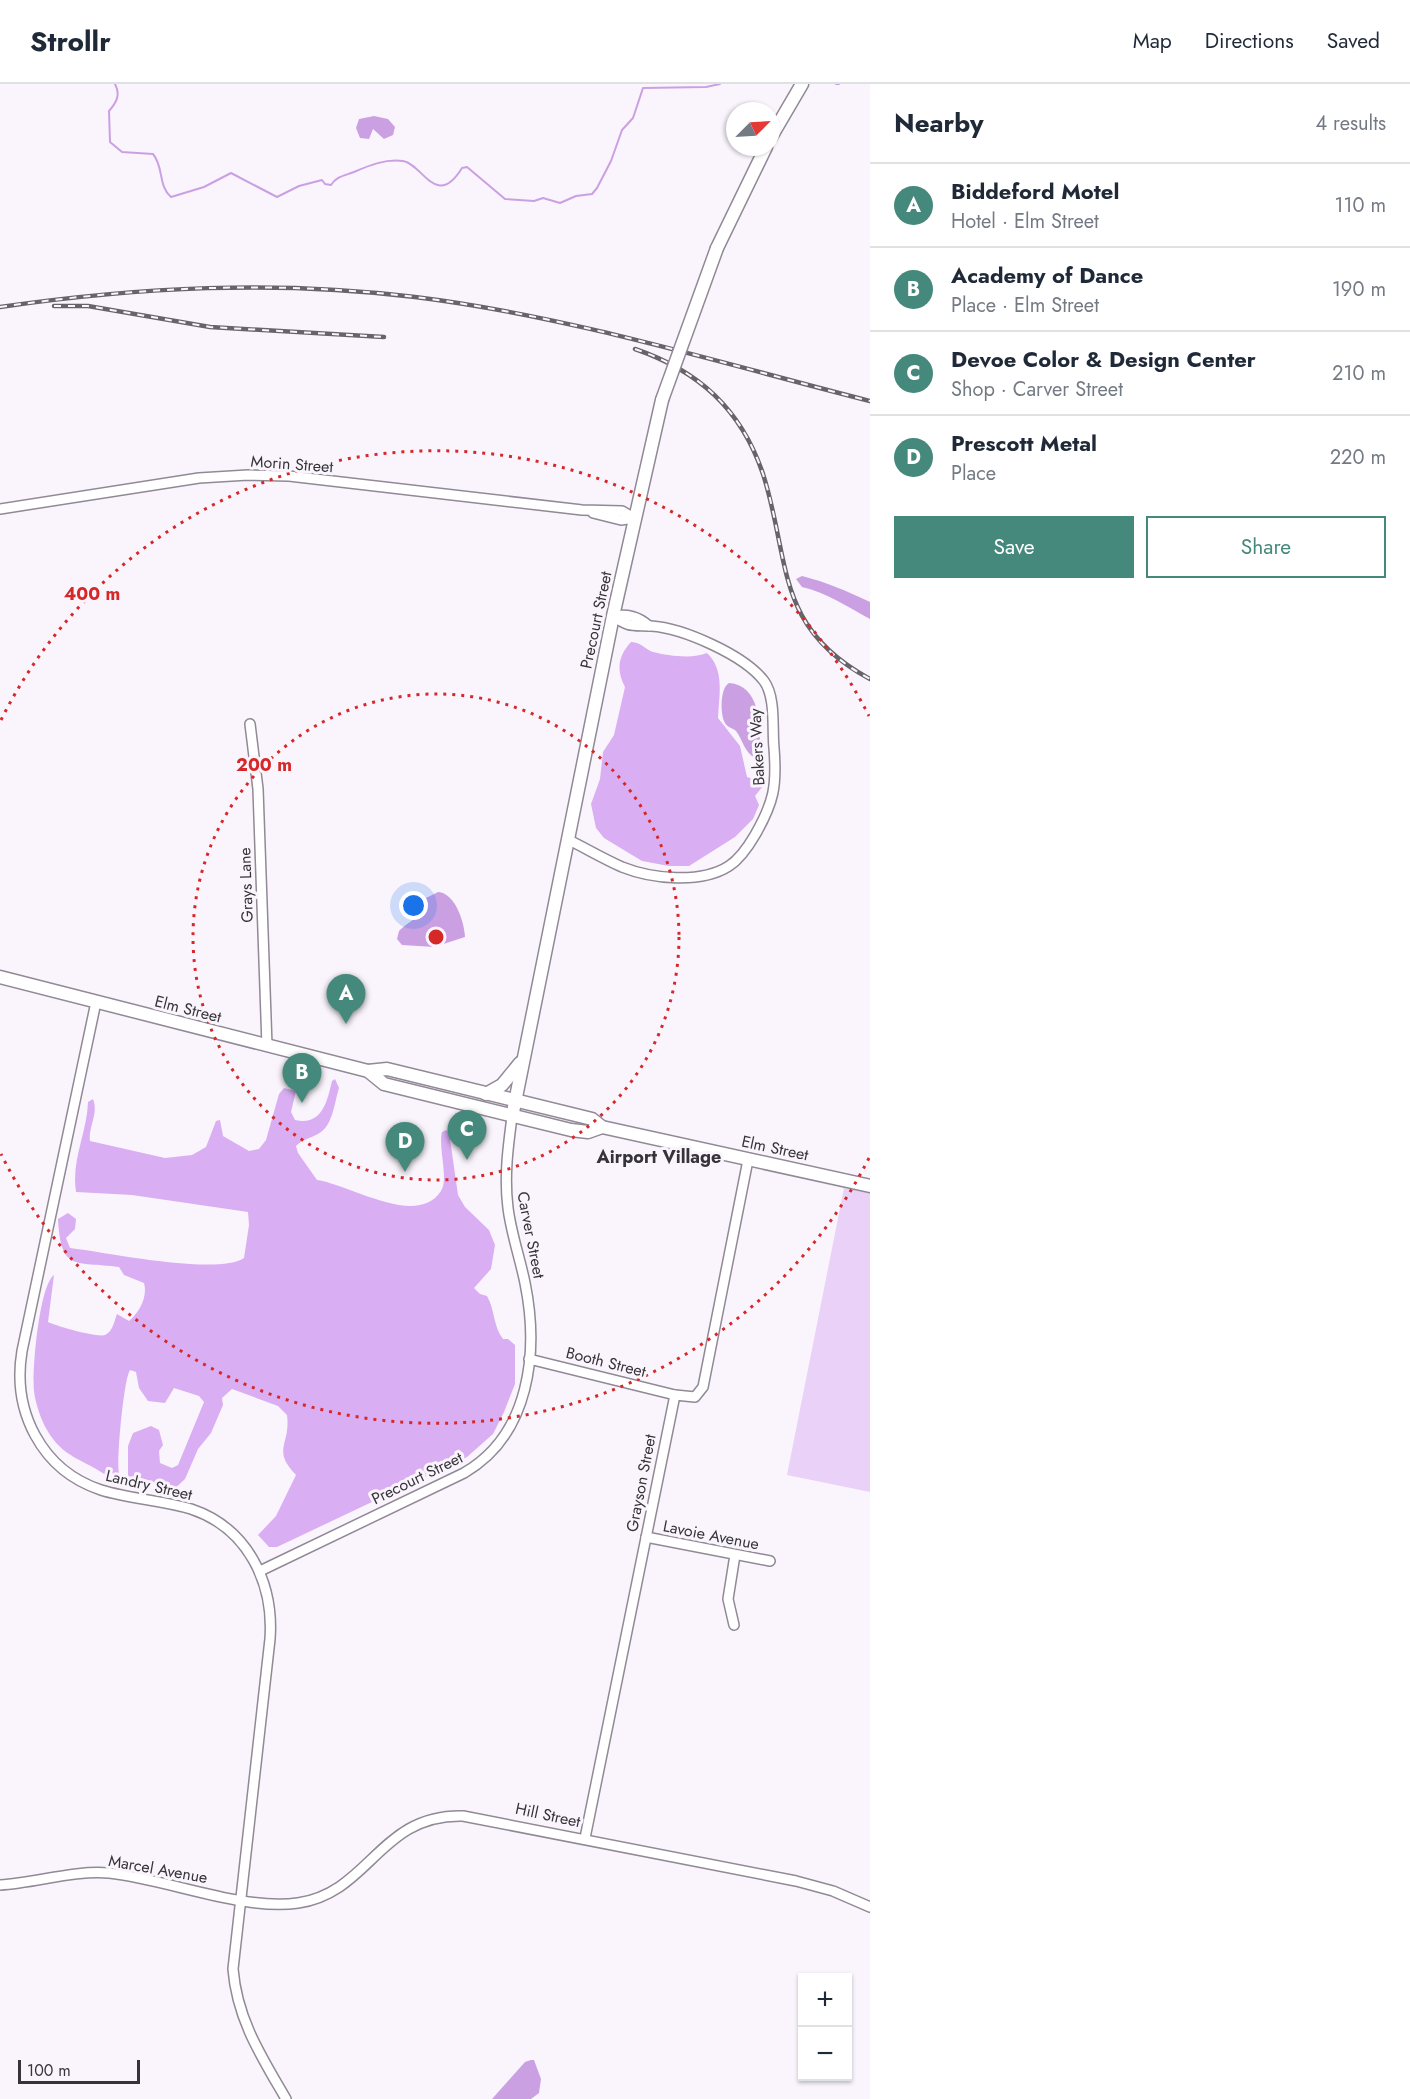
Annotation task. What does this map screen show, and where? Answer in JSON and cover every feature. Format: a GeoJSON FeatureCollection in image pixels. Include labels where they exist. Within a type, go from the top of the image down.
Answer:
{"type":"FeatureCollection","features":[{"type":"Feature","properties":{"kind":"main road"},"geometry":{"type":"LineString","coordinates":[[780,122],[802,84]]}},
{"type":"Feature","properties":{"kind":"main road","name":"Precourt Street"},"geometry":{"type":"LineString","coordinates":[[512,1117],[613,616],[662,400],[717,248],[762,156]]}},
{"type":"Feature","properties":{"kind":"main road","name":"Elm Street"},"geometry":{"type":"LineString","coordinates":[[0,977],[368,1071],[387,1069],[592,1119],[602,1127],[870,1186]]}},
{"type":"Feature","properties":{"kind":"main road"},"geometry":{"type":"LineString","coordinates":[[486,1094],[507,1080],[524,1058]]}},
{"type":"Feature","properties":{"kind":"main road","name":"Elm Street"},"geometry":{"type":"LineString","coordinates":[[368,1071],[384,1084],[512,1117],[588,1132],[602,1127]]}},
{"type":"Feature","properties":{"kind":"street","name":"Morin Street"},"geometry":{"type":"LineString","coordinates":[[0,509],[199,478],[248,475],[300,478],[582,510],[622,511],[634,518]]}},
{"type":"Feature","properties":{"kind":"street","name":"Bakers Way"},"geometry":{"type":"LineString","coordinates":[[569,840],[638,872],[673,876],[707,875],[736,861],[770,810],[776,773],[770,698],[765,683],[750,668],[715,647],[649,626],[641,619],[627,614],[613,616]]}},
{"type":"Feature","properties":{"kind":"street","name":"Grays Lane"},"geometry":{"type":"LineString","coordinates":[[250,724],[257,779],[267,1046]]}},
{"type":"Feature","properties":{"kind":"street","name":"Landry Street"},"geometry":{"type":"LineString","coordinates":[[96,1002],[22,1351],[20,1379],[25,1411],[30,1428],[41,1446],[67,1472],[102,1490],[181,1507],[205,1515],[223,1526],[240,1541],[260,1571],[269,1600],[271,1623],[233,1962],[237,2002],[253,2044],[286,2099]]}},
{"type":"Feature","properties":{"kind":"street","name":"Carver Street"},"geometry":{"type":"LineString","coordinates":[[512,1117],[507,1160],[507,1197],[529,1308],[529,1359]]}},
{"type":"Feature","properties":{"kind":"street"},"geometry":{"type":"LineString","coordinates":[[675,1395],[695,1397],[703,1387],[748,1160]]}},
{"type":"Feature","properties":{"kind":"street","name":"Precourt Street"},"geometry":{"type":"LineString","coordinates":[[260,1571],[438,1486],[484,1460],[506,1437],[518,1414],[529,1359]]}},
{"type":"Feature","properties":{"kind":"street","name":"Booth Street"},"geometry":{"type":"LineString","coordinates":[[529,1359],[675,1395]]}},
{"type":"Feature","properties":{"kind":"street","name":"Grayson Street"},"geometry":{"type":"LineString","coordinates":[[585,1838],[675,1395]]}},
{"type":"Feature","properties":{"kind":"street","name":"Lavoie Avenue"},"geometry":{"type":"LineString","coordinates":[[646,1537],[770,1561]]}},
{"type":"Feature","properties":{"kind":"street"},"geometry":{"type":"LineString","coordinates":[[734,1625],[728,1599],[735,1555]]}},
{"type":"Feature","properties":{"kind":"street","name":"Hill Street"},"geometry":{"type":"LineString","coordinates":[[239,1899],[279,1905],[299,1903],[323,1895],[350,1880],[399,1834],[417,1824],[442,1816],[475,1817],[816,1886],[870,1907]]}},
{"type":"Feature","properties":{"kind":"street","name":"Marcel Avenue"},"geometry":{"type":"LineString","coordinates":[[0,1885],[105,1873],[239,1899]]}},
{"type":"Feature","properties":{"kind":"shaded area"},"geometry":{"type":"Polygon","coordinates":[[[374,116],[388,119],[395,127],[393,135],[384,139],[373,129],[369,139],[360,138],[356,128],[359,119],[374,116]]]}},
{"type":"Feature","properties":{"kind":"shaded area"},"geometry":{"type":"Polygon","coordinates":[[[802,576],[836,587],[870,602],[870,619],[829,597],[802,587],[796,579],[802,576]]]}},
{"type":"Feature","properties":{"kind":"shaded area"},"geometry":{"type":"Polygon","coordinates":[[[631,642],[666,655],[688,656],[707,653],[713,660],[719,675],[718,718],[740,746],[747,777],[761,782],[763,786],[755,796],[759,805],[753,819],[735,837],[689,866],[669,866],[642,861],[604,838],[596,828],[591,804],[600,779],[603,752],[614,735],[625,687],[620,675],[621,658],[631,642]]]}},
{"type":"Feature","properties":{"kind":"shaded area"},"geometry":{"type":"Polygon","coordinates":[[[729,683],[739,685],[747,691],[756,707],[760,728],[760,755],[755,758],[746,749],[736,731],[726,725],[723,719],[722,695],[729,683]]]}},
{"type":"Feature","properties":{"kind":"shaded area"},"geometry":{"type":"Polygon","coordinates":[[[438,892],[454,902],[463,923],[465,937],[434,947],[402,945],[397,939],[399,931],[418,915],[424,899],[438,892]]]}},
{"type":"Feature","properties":{"kind":"shaded area"},"geometry":{"type":"Polygon","coordinates":[[[335,1079],[339,1088],[328,1123],[321,1132],[296,1146],[298,1153],[317,1180],[400,1205],[416,1206],[430,1201],[443,1186],[441,1139],[442,1132],[446,1130],[449,1132],[458,1195],[465,1207],[489,1230],[495,1245],[491,1269],[474,1288],[480,1294],[487,1296],[497,1329],[503,1339],[508,1339],[515,1345],[515,1384],[493,1434],[467,1457],[277,1547],[269,1547],[258,1535],[276,1516],[296,1475],[283,1452],[288,1425],[287,1415],[278,1406],[232,1389],[222,1398],[223,1405],[211,1433],[198,1449],[185,1479],[171,1492],[153,1482],[128,1476],[128,1446],[133,1433],[151,1426],[159,1430],[163,1445],[159,1451],[160,1463],[172,1468],[178,1465],[204,1402],[199,1396],[174,1388],[165,1403],[148,1401],[139,1388],[136,1372],[130,1370],[121,1420],[119,1473],[114,1478],[107,1476],[60,1447],[45,1426],[34,1391],[38,1330],[44,1295],[54,1275],[48,1322],[77,1331],[105,1335],[112,1329],[117,1314],[129,1321],[136,1314],[144,1299],[144,1283],[124,1275],[119,1267],[81,1263],[67,1256],[62,1248],[58,1219],[68,1213],[76,1219],[75,1229],[66,1238],[70,1248],[187,1264],[230,1263],[244,1258],[249,1225],[248,1212],[132,1195],[76,1192],[77,1158],[88,1102],[93,1099],[95,1105],[90,1141],[165,1158],[192,1155],[206,1147],[216,1121],[220,1120],[223,1136],[249,1151],[259,1149],[266,1140],[279,1094],[284,1088],[296,1091],[291,1112],[295,1120],[304,1121],[317,1116],[322,1111],[332,1081],[335,1079]]]}},
{"type":"Feature","properties":{"kind":"shaded area"},"geometry":{"type":"Polygon","coordinates":[[[844,1188],[870,1193],[870,1492],[787,1475],[844,1188]]]}},
{"type":"Feature","properties":{"kind":"shaded area"},"geometry":{"type":"Polygon","coordinates":[[[534,2060],[541,2079],[539,2093],[531,2099],[492,2099],[525,2062],[534,2060]]]}},
{"type":"Feature","properties":{"kind":"waterway"},"geometry":{"type":"LineString","coordinates":[[115,84],[118,92],[117,99],[109,111],[110,142],[122,152],[153,154],[159,165],[164,187],[171,197],[204,187],[231,173],[277,197],[299,186],[322,180],[325,184],[331,185],[338,178],[366,167],[384,162],[403,161],[437,185],[445,185],[453,180],[462,168],[467,167],[505,199],[534,201],[543,198],[560,203],[576,196],[592,194],[597,188],[611,161],[622,130],[633,118],[643,88],[706,87],[720,84]]}},
{"type":"Feature","properties":{"kind":"railway"},"geometry":{"type":"LineString","coordinates":[[0,307],[104,295],[208,288],[311,289],[415,297],[473,305],[587,328],[870,401]]}},
{"type":"Feature","properties":{"kind":"railway"},"geometry":{"type":"LineString","coordinates":[[54,306],[88,306],[210,327],[384,337]]}},
{"type":"Feature","properties":{"kind":"railway"},"geometry":{"type":"LineString","coordinates":[[635,349],[658,358],[698,381],[715,395],[743,430],[763,474],[791,590],[801,614],[817,637],[839,659],[870,679]]}},
{"type":"Feature","properties":{"kind":"place","name":"Biddeford Motel"},"geometry":{"type":"Point","coordinates":[346,1024]}},
{"type":"Feature","properties":{"kind":"place","name":"Academy of Dance"},"geometry":{"type":"Point","coordinates":[302,1103]}},
{"type":"Feature","properties":{"kind":"place","name":"Devoe Color & Design Center"},"geometry":{"type":"Point","coordinates":[467,1160]}},
{"type":"Feature","properties":{"kind":"place","name":"Prescott Metal"},"geometry":{"type":"Point","coordinates":[405,1172]}},
{"type":"Feature","properties":{"kind":"district","name":"Airport Village"},"geometry":{"type":"Point","coordinates":[659,1157]}}]}
